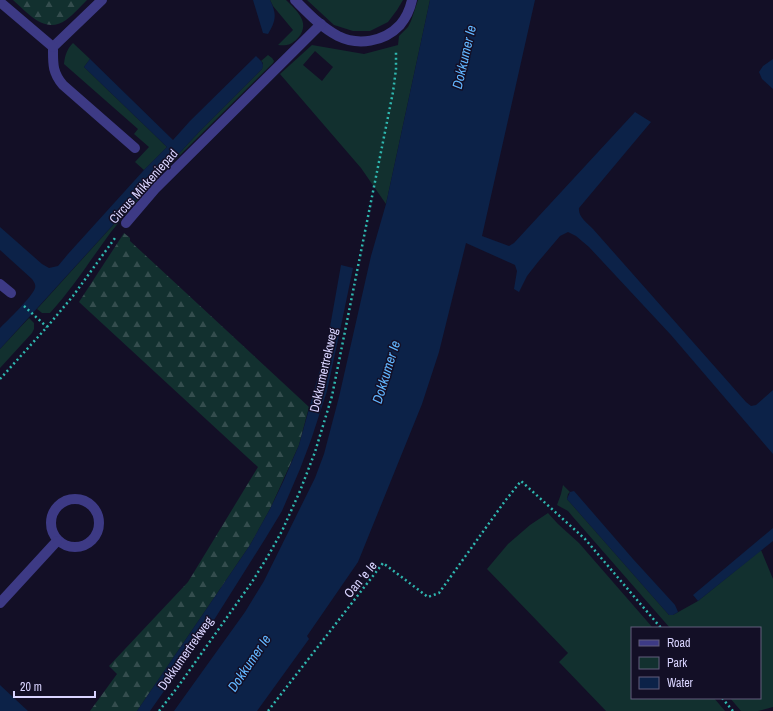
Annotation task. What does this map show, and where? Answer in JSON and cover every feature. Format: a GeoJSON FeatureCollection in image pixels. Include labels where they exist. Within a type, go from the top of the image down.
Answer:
{"type":"FeatureCollection","features":[{"type":"Feature","properties":{"kind":"street"},"geometry":{"type":"LineString","coordinates":[[102,0],[53,48],[53,65],[58,78],[63,84],[135,148]]}},
{"type":"Feature","properties":{"kind":"street"},"geometry":{"type":"LineString","coordinates":[[295,0],[320,24],[337,36],[350,41],[365,42],[380,39],[392,32],[401,24],[406,17],[412,0]]}},
{"type":"Feature","properties":{"kind":"street"},"geometry":{"type":"LineString","coordinates":[[0,2],[53,48]]}},
{"type":"Feature","properties":{"kind":"street","name":"Circus Mikkeniepad"},"geometry":{"type":"LineString","coordinates":[[126,223],[156,189],[320,24]]}},
{"type":"Feature","properties":{"kind":"street"},"geometry":{"type":"LineString","coordinates":[[0,284],[11,293]]}},
{"type":"Feature","properties":{"kind":"street"},"geometry":{"type":"LineString","coordinates":[[74,499],[83,500],[92,505],[97,513],[99,523],[98,532],[92,540],[85,546],[75,548],[66,546],[57,541],[49,524],[51,514],[56,506],[64,501],[74,499]]}},
{"type":"Feature","properties":{"kind":"street"},"geometry":{"type":"LineString","coordinates":[[0,604],[57,541]]}},
{"type":"Feature","properties":{"kind":"path","name":"Dokkumertrekweg"},"geometry":{"type":"LineString","coordinates":[[159,711],[252,582],[268,556],[282,531],[316,452],[332,396],[393,92],[397,58],[392,32]]}},
{"type":"Feature","properties":{"kind":"path","name":"Circus Mikkeniepad"},"geometry":{"type":"LineString","coordinates":[[0,379],[48,327],[73,296],[126,223]]}},
{"type":"Feature","properties":{"kind":"path"},"geometry":{"type":"LineString","coordinates":[[22,304],[48,327]]}},
{"type":"Feature","properties":{"kind":"path","name":"Oan 'e Ie"},"geometry":{"type":"LineString","coordinates":[[268,711],[383,563],[428,597],[439,594],[505,501],[521,481],[586,540],[660,627]]}},
{"type":"Feature","properties":{"kind":"path"},"geometry":{"type":"LineString","coordinates":[[723,699],[733,711]]}},
{"type":"Feature","properties":{"kind":"green space"},"geometry":{"type":"Polygon","coordinates":[[[13,0],[87,0],[66,20],[58,24],[51,25],[44,24],[37,20],[13,0]]]}},
{"type":"Feature","properties":{"kind":"green space"},"geometry":{"type":"Polygon","coordinates":[[[270,0],[286,0],[302,18],[303,29],[301,34],[290,44],[278,45],[293,30],[273,6],[270,0]]]}},
{"type":"Feature","properties":{"kind":"green space"},"geometry":{"type":"Polygon","coordinates":[[[307,0],[403,0],[388,22],[370,31],[353,31],[334,25],[307,0]]]}},
{"type":"Feature","properties":{"kind":"green space"},"geometry":{"type":"Polygon","coordinates":[[[418,0],[430,0],[386,204],[361,168],[280,74],[312,45],[364,54],[398,45],[399,36],[408,27],[418,0]],[[315,51],[303,65],[322,81],[333,67],[315,51]]]}},
{"type":"Feature","properties":{"kind":"green space"},"geometry":{"type":"Polygon","coordinates":[[[73,43],[90,59],[84,67],[167,147],[144,170],[135,162],[149,147],[134,134],[138,129],[64,64],[67,52],[73,43]]]}},
{"type":"Feature","properties":{"kind":"green space"},"geometry":{"type":"Polygon","coordinates":[[[268,55],[274,61],[273,63],[157,178],[122,218],[74,284],[50,313],[42,313],[37,309],[199,132],[262,69],[263,63],[261,61],[268,55]]]}},
{"type":"Feature","properties":{"kind":"green space"},"geometry":{"type":"Polygon","coordinates":[[[124,233],[130,238],[130,241],[309,407],[299,445],[270,509],[250,545],[137,711],[90,711],[117,674],[109,666],[188,582],[258,467],[79,302],[124,233]]]}},
{"type":"Feature","properties":{"kind":"green space"},"geometry":{"type":"Polygon","coordinates":[[[29,318],[34,323],[32,333],[0,368],[0,349],[29,318]]]}},
{"type":"Feature","properties":{"kind":"green space"},"geometry":{"type":"Polygon","coordinates":[[[563,485],[570,492],[567,499],[669,615],[673,615],[698,601],[761,550],[773,579],[773,707],[758,711],[741,711],[731,699],[761,699],[761,627],[669,627],[568,511],[557,505],[563,485]]]}},
{"type":"Feature","properties":{"kind":"green space"},"geometry":{"type":"Polygon","coordinates":[[[548,513],[579,543],[652,627],[631,627],[631,699],[715,699],[725,711],[606,711],[559,662],[568,653],[487,569],[508,544],[530,525],[548,513]]]}},
{"type":"Feature","properties":{"kind":"water"},"geometry":{"type":"Polygon","coordinates":[[[253,0],[270,0],[274,9],[275,17],[268,34],[263,33],[253,0]]]}},
{"type":"Feature","properties":{"kind":"water","name":"Dokkumer Ie"},"geometry":{"type":"Polygon","coordinates":[[[430,0],[535,0],[482,236],[509,246],[514,243],[635,112],[651,122],[579,208],[580,214],[583,220],[593,229],[746,402],[751,406],[756,405],[773,390],[773,454],[671,335],[589,247],[576,236],[568,232],[560,236],[527,276],[519,292],[514,289],[517,271],[515,265],[466,243],[439,352],[422,404],[358,562],[307,636],[309,639],[257,711],[174,711],[245,612],[264,581],[315,478],[324,454],[339,397],[371,256],[386,204],[430,0]]]}},
{"type":"Feature","properties":{"kind":"water"},"geometry":{"type":"Polygon","coordinates":[[[256,56],[262,63],[262,69],[199,132],[0,349],[0,328],[33,292],[35,283],[0,250],[0,227],[42,264],[49,268],[58,266],[144,170],[167,147],[84,67],[90,59],[173,140],[190,121],[256,56]]]}},
{"type":"Feature","properties":{"kind":"water"},"geometry":{"type":"Polygon","coordinates":[[[773,59],[773,89],[762,79],[759,72],[763,66],[773,59]]]}},
{"type":"Feature","properties":{"kind":"water"},"geometry":{"type":"Polygon","coordinates":[[[341,265],[353,268],[327,391],[311,440],[282,511],[214,620],[150,711],[137,711],[250,545],[283,482],[299,445],[327,344],[341,265]]]}},
{"type":"Feature","properties":{"kind":"water"},"geometry":{"type":"Polygon","coordinates":[[[574,491],[675,605],[678,612],[673,615],[669,615],[567,499],[570,492],[574,491]]]}},
{"type":"Feature","properties":{"kind":"water"},"geometry":{"type":"Polygon","coordinates":[[[773,528],[773,541],[698,601],[693,595],[773,528]]]}},
{"type":"Feature","properties":{"kind":"water"},"geometry":{"type":"Polygon","coordinates":[[[0,685],[28,711],[0,711],[0,685]]]}}]}
